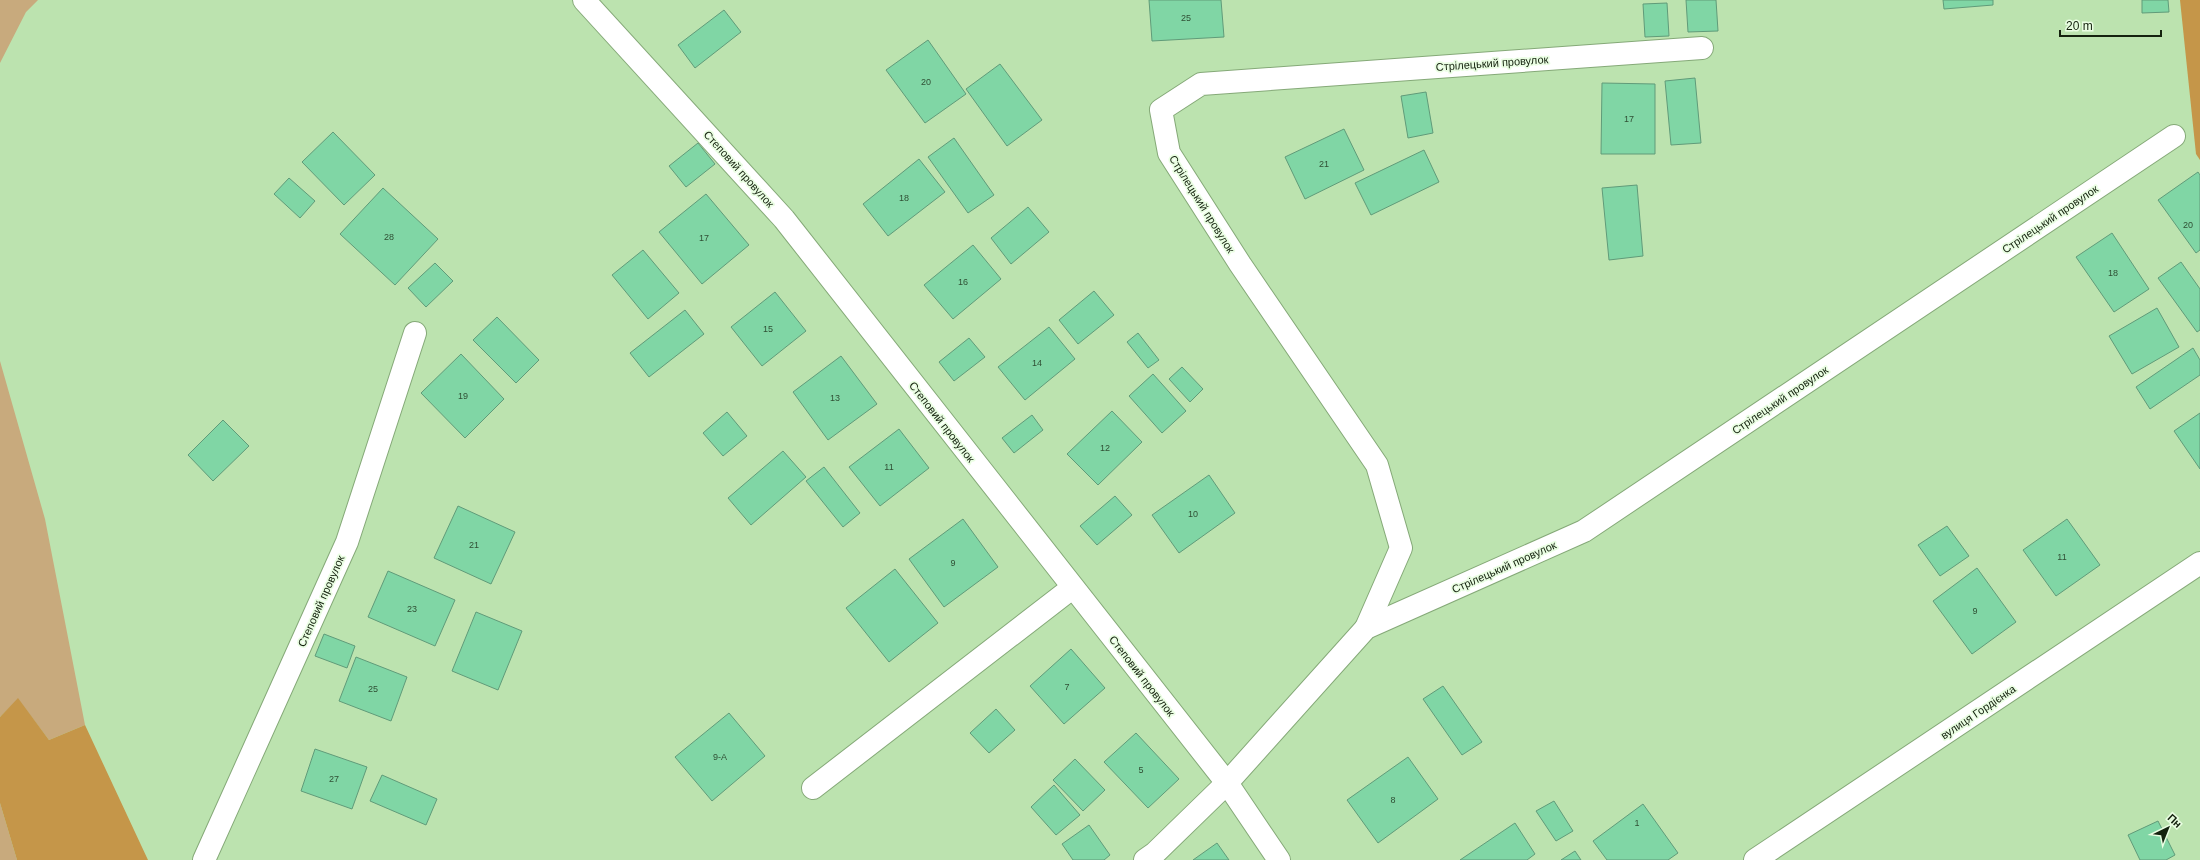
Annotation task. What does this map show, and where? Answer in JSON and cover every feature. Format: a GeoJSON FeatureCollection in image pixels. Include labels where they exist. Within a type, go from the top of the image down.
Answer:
{"type":"FeatureCollection","features":[{"type":"Feature","properties":{"kind":"street","name":"Степовий провулок"},"geometry":{"type":"LineString","coordinates":[[584,0],[784,219],[1072,588],[1227,783],[1279,860]]}},
{"type":"Feature","properties":{"kind":"street","name":"Стрілецький провулок"},"geometry":{"type":"LineString","coordinates":[[1145,860],[1155,853],[1227,783],[1366,628],[1400,548],[1377,465],[1240,264],[1169,153],[1161,110],[1201,84],[1702,48]]}},
{"type":"Feature","properties":{"kind":"street","name":"Стрілецький провулок"},"geometry":{"type":"LineString","coordinates":[[1366,628],[1584,531],[2174,136]]}},
{"type":"Feature","properties":{"kind":"street","name":"Степовий провулок"},"geometry":{"type":"LineString","coordinates":[[204,860],[347,542],[416,333]]}},
{"type":"Feature","properties":{"kind":"street","name":"вулиця Гордієнка"},"geometry":{"type":"LineString","coordinates":[[1755,860],[2200,563]]}},
{"type":"Feature","properties":{"kind":"street"},"geometry":{"type":"LineString","coordinates":[[813,788],[1072,588]]}},
{"type":"Feature","properties":{"kind":"shaded area"},"geometry":{"type":"Polygon","coordinates":[[[0,0],[38,0],[26,12],[0,63],[0,0]]]}},
{"type":"Feature","properties":{"kind":"shaded area"},"geometry":{"type":"Polygon","coordinates":[[[2180,0],[2200,0],[2200,160],[2196,154],[2180,0]]]}},
{"type":"Feature","properties":{"kind":"shaded area"},"geometry":{"type":"Polygon","coordinates":[[[0,361],[45,519],[85,725],[49,740],[18,699],[0,717],[0,361]]]}},
{"type":"Feature","properties":{"kind":"shaded area"},"geometry":{"type":"Polygon","coordinates":[[[18,698],[49,740],[85,725],[148,860],[17,860],[0,803],[0,717],[18,698]]]}},
{"type":"Feature","properties":{"kind":"shaded area"},"geometry":{"type":"Polygon","coordinates":[[[0,803],[17,860],[0,860],[0,803]]]}},
{"type":"Feature","properties":{"kind":"building"},"geometry":{"type":"Polygon","coordinates":[[[1149,0],[1221,0],[1224,37],[1152,41],[1149,0]]]}},
{"type":"Feature","properties":{"kind":"building"},"geometry":{"type":"Polygon","coordinates":[[[1686,0],[1716,0],[1718,31],[1688,32],[1686,0]]]}},
{"type":"Feature","properties":{"kind":"building"},"geometry":{"type":"Polygon","coordinates":[[[1943,0],[1993,0],[1993,5],[1944,9],[1943,0]]]}},
{"type":"Feature","properties":{"kind":"building"},"geometry":{"type":"Polygon","coordinates":[[[2142,0],[2168,0],[2169,12],[2142,13],[2142,0]]]}},
{"type":"Feature","properties":{"kind":"building"},"geometry":{"type":"Polygon","coordinates":[[[1667,3],[1669,36],[1645,37],[1643,4],[1667,3]]]}},
{"type":"Feature","properties":{"kind":"building"},"geometry":{"type":"Polygon","coordinates":[[[724,10],[741,32],[695,68],[678,45],[724,10]]]}},
{"type":"Feature","properties":{"kind":"building"},"geometry":{"type":"Polygon","coordinates":[[[928,40],[966,94],[925,123],[886,70],[928,40]]]}},
{"type":"Feature","properties":{"kind":"building"},"geometry":{"type":"Polygon","coordinates":[[[1000,64],[1042,120],[1007,146],[966,89],[1000,64]]]}},
{"type":"Feature","properties":{"kind":"building"},"geometry":{"type":"Polygon","coordinates":[[[1695,78],[1701,143],[1671,145],[1665,81],[1695,78]]]}},
{"type":"Feature","properties":{"kind":"building"},"geometry":{"type":"Polygon","coordinates":[[[1602,83],[1655,84],[1655,154],[1601,154],[1602,83]]]}},
{"type":"Feature","properties":{"kind":"building"},"geometry":{"type":"Polygon","coordinates":[[[1426,92],[1433,133],[1408,138],[1401,96],[1426,92]]]}},
{"type":"Feature","properties":{"kind":"building"},"geometry":{"type":"Polygon","coordinates":[[[1344,129],[1364,170],[1305,199],[1285,157],[1344,129]]]}},
{"type":"Feature","properties":{"kind":"building"},"geometry":{"type":"Polygon","coordinates":[[[333,132],[375,175],[344,205],[302,162],[333,132]]]}},
{"type":"Feature","properties":{"kind":"building"},"geometry":{"type":"Polygon","coordinates":[[[954,138],[994,195],[968,213],[928,157],[954,138]]]}},
{"type":"Feature","properties":{"kind":"building"},"geometry":{"type":"Polygon","coordinates":[[[698,143],[715,164],[686,187],[669,166],[698,143]]]}},
{"type":"Feature","properties":{"kind":"building"},"geometry":{"type":"Polygon","coordinates":[[[1424,150],[1439,182],[1371,215],[1355,183],[1424,150]]]}},
{"type":"Feature","properties":{"kind":"building"},"geometry":{"type":"Polygon","coordinates":[[[919,159],[945,192],[888,236],[863,204],[919,159]]]}},
{"type":"Feature","properties":{"kind":"building"},"geometry":{"type":"Polygon","coordinates":[[[2198,172],[2200,175],[2200,250],[2196,253],[2158,200],[2198,172]]]}},
{"type":"Feature","properties":{"kind":"building"},"geometry":{"type":"Polygon","coordinates":[[[289,178],[315,201],[300,218],[274,194],[289,178]]]}},
{"type":"Feature","properties":{"kind":"building"},"geometry":{"type":"Polygon","coordinates":[[[1637,185],[1643,256],[1609,260],[1602,188],[1637,185]]]}},
{"type":"Feature","properties":{"kind":"building"},"geometry":{"type":"Polygon","coordinates":[[[383,188],[438,239],[395,285],[340,234],[383,188]]]}},
{"type":"Feature","properties":{"kind":"building"},"geometry":{"type":"Polygon","coordinates":[[[706,194],[749,245],[702,284],[659,232],[706,194]]]}},
{"type":"Feature","properties":{"kind":"building"},"geometry":{"type":"Polygon","coordinates":[[[1028,207],[1049,232],[1011,264],[991,238],[1028,207]]]}},
{"type":"Feature","properties":{"kind":"building"},"geometry":{"type":"Polygon","coordinates":[[[2112,233],[2149,289],[2114,312],[2076,257],[2112,233]]]}},
{"type":"Feature","properties":{"kind":"building"},"geometry":{"type":"Polygon","coordinates":[[[973,245],[1001,279],[953,319],[924,285],[973,245]]]}},
{"type":"Feature","properties":{"kind":"building"},"geometry":{"type":"Polygon","coordinates":[[[643,250],[679,293],[648,319],[612,275],[643,250]]]}},
{"type":"Feature","properties":{"kind":"building"},"geometry":{"type":"Polygon","coordinates":[[[2181,262],[2200,289],[2200,330],[2197,332],[2158,278],[2181,262]]]}},
{"type":"Feature","properties":{"kind":"building"},"geometry":{"type":"Polygon","coordinates":[[[435,263],[453,281],[426,307],[408,288],[435,263]]]}},
{"type":"Feature","properties":{"kind":"building"},"geometry":{"type":"Polygon","coordinates":[[[1094,291],[1114,315],[1078,344],[1059,320],[1094,291]]]}},
{"type":"Feature","properties":{"kind":"building"},"geometry":{"type":"Polygon","coordinates":[[[775,292],[806,331],[762,366],[731,327],[775,292]]]}},
{"type":"Feature","properties":{"kind":"building"},"geometry":{"type":"Polygon","coordinates":[[[2157,308],[2179,347],[2132,374],[2109,336],[2157,308]]]}},
{"type":"Feature","properties":{"kind":"building"},"geometry":{"type":"Polygon","coordinates":[[[685,310],[704,334],[649,377],[630,353],[685,310]]]}},
{"type":"Feature","properties":{"kind":"building"},"geometry":{"type":"Polygon","coordinates":[[[497,317],[539,360],[516,383],[473,340],[497,317]]]}},
{"type":"Feature","properties":{"kind":"building"},"geometry":{"type":"Polygon","coordinates":[[[1049,327],[1075,359],[1025,400],[998,367],[1049,327]]]}},
{"type":"Feature","properties":{"kind":"building"},"geometry":{"type":"Polygon","coordinates":[[[1138,333],[1159,360],[1148,368],[1127,342],[1138,333]]]}},
{"type":"Feature","properties":{"kind":"building"},"geometry":{"type":"Polygon","coordinates":[[[969,338],[985,357],[954,381],[939,362],[969,338]]]}},
{"type":"Feature","properties":{"kind":"building"},"geometry":{"type":"Polygon","coordinates":[[[2193,348],[2200,360],[2200,375],[2150,409],[2136,387],[2193,348]]]}},
{"type":"Feature","properties":{"kind":"building"},"geometry":{"type":"Polygon","coordinates":[[[461,354],[504,399],[465,438],[421,393],[461,354]]]}},
{"type":"Feature","properties":{"kind":"building"},"geometry":{"type":"Polygon","coordinates":[[[841,356],[877,404],[828,440],[793,392],[841,356]]]}},
{"type":"Feature","properties":{"kind":"building"},"geometry":{"type":"Polygon","coordinates":[[[1182,367],[1203,389],[1190,402],[1169,379],[1182,367]]]}},
{"type":"Feature","properties":{"kind":"building"},"geometry":{"type":"Polygon","coordinates":[[[1153,374],[1186,411],[1162,433],[1129,396],[1153,374]]]}},
{"type":"Feature","properties":{"kind":"building"},"geometry":{"type":"Polygon","coordinates":[[[1112,411],[1142,442],[1098,485],[1067,454],[1112,411]]]}},
{"type":"Feature","properties":{"kind":"building"},"geometry":{"type":"Polygon","coordinates":[[[727,412],[747,436],[723,456],[703,433],[727,412]]]}},
{"type":"Feature","properties":{"kind":"building"},"geometry":{"type":"Polygon","coordinates":[[[2200,413],[2200,469],[2174,431],[2200,413]]]}},
{"type":"Feature","properties":{"kind":"building"},"geometry":{"type":"Polygon","coordinates":[[[1032,415],[1043,430],[1014,453],[1002,438],[1032,415]]]}},
{"type":"Feature","properties":{"kind":"building"},"geometry":{"type":"Polygon","coordinates":[[[223,420],[249,446],[213,481],[188,455],[223,420]]]}},
{"type":"Feature","properties":{"kind":"building"},"geometry":{"type":"Polygon","coordinates":[[[899,429],[929,468],[880,506],[849,467],[899,429]]]}},
{"type":"Feature","properties":{"kind":"building"},"geometry":{"type":"Polygon","coordinates":[[[783,451],[806,477],[751,525],[728,498],[783,451]]]}},
{"type":"Feature","properties":{"kind":"building"},"geometry":{"type":"Polygon","coordinates":[[[824,467],[860,513],[843,527],[806,481],[824,467]]]}},
{"type":"Feature","properties":{"kind":"building"},"geometry":{"type":"Polygon","coordinates":[[[1209,475],[1235,513],[1179,553],[1152,515],[1209,475]]]}},
{"type":"Feature","properties":{"kind":"building"},"geometry":{"type":"Polygon","coordinates":[[[1115,496],[1132,515],[1097,545],[1080,526],[1115,496]]]}},
{"type":"Feature","properties":{"kind":"building"},"geometry":{"type":"Polygon","coordinates":[[[458,506],[515,532],[491,584],[434,558],[458,506]]]}},
{"type":"Feature","properties":{"kind":"building"},"geometry":{"type":"Polygon","coordinates":[[[963,519],[998,567],[944,607],[909,559],[963,519]]]}},
{"type":"Feature","properties":{"kind":"building"},"geometry":{"type":"Polygon","coordinates":[[[2067,519],[2100,565],[2056,596],[2023,550],[2067,519]]]}},
{"type":"Feature","properties":{"kind":"building"},"geometry":{"type":"Polygon","coordinates":[[[1947,526],[1969,556],[1940,576],[1918,545],[1947,526]]]}},
{"type":"Feature","properties":{"kind":"building"},"geometry":{"type":"Polygon","coordinates":[[[1977,568],[2016,622],[1972,654],[1933,601],[1977,568]]]}},
{"type":"Feature","properties":{"kind":"building"},"geometry":{"type":"Polygon","coordinates":[[[895,569],[938,623],[889,662],[846,608],[895,569]]]}},
{"type":"Feature","properties":{"kind":"building"},"geometry":{"type":"Polygon","coordinates":[[[388,571],[455,600],[435,646],[368,617],[388,571]]]}},
{"type":"Feature","properties":{"kind":"building"},"geometry":{"type":"Polygon","coordinates":[[[476,612],[522,631],[498,690],[452,671],[476,612]]]}},
{"type":"Feature","properties":{"kind":"building"},"geometry":{"type":"Polygon","coordinates":[[[324,634],[355,646],[347,668],[315,656],[324,634]]]}},
{"type":"Feature","properties":{"kind":"building"},"geometry":{"type":"Polygon","coordinates":[[[1071,649],[1105,688],[1064,724],[1030,686],[1071,649]]]}},
{"type":"Feature","properties":{"kind":"building"},"geometry":{"type":"Polygon","coordinates":[[[356,657],[407,677],[391,721],[339,701],[356,657]]]}},
{"type":"Feature","properties":{"kind":"building"},"geometry":{"type":"Polygon","coordinates":[[[1443,686],[1482,742],[1462,755],[1423,699],[1443,686]]]}},
{"type":"Feature","properties":{"kind":"building"},"geometry":{"type":"Polygon","coordinates":[[[996,709],[1015,730],[989,753],[970,733],[996,709]]]}},
{"type":"Feature","properties":{"kind":"building"},"geometry":{"type":"Polygon","coordinates":[[[729,713],[765,756],[712,801],[675,757],[729,713]]]}},
{"type":"Feature","properties":{"kind":"building"},"geometry":{"type":"Polygon","coordinates":[[[1136,733],[1179,779],[1148,808],[1104,762],[1136,733]]]}},
{"type":"Feature","properties":{"kind":"building"},"geometry":{"type":"Polygon","coordinates":[[[315,749],[367,767],[352,809],[301,791],[315,749]]]}},
{"type":"Feature","properties":{"kind":"building"},"geometry":{"type":"Polygon","coordinates":[[[1408,757],[1438,799],[1378,843],[1347,800],[1408,757]]]}},
{"type":"Feature","properties":{"kind":"building"},"geometry":{"type":"Polygon","coordinates":[[[1075,759],[1105,790],[1083,811],[1053,780],[1075,759]]]}},
{"type":"Feature","properties":{"kind":"building"},"geometry":{"type":"Polygon","coordinates":[[[382,775],[437,799],[426,825],[370,801],[382,775]]]}},
{"type":"Feature","properties":{"kind":"building"},"geometry":{"type":"Polygon","coordinates":[[[1054,785],[1080,815],[1056,835],[1031,807],[1054,785]]]}},
{"type":"Feature","properties":{"kind":"building"},"geometry":{"type":"Polygon","coordinates":[[[1554,801],[1573,831],[1556,841],[1536,811],[1554,801]]]}},
{"type":"Feature","properties":{"kind":"building"},"geometry":{"type":"Polygon","coordinates":[[[1643,804],[1678,853],[1668,860],[1607,860],[1593,841],[1643,804]]]}},
{"type":"Feature","properties":{"kind":"building"},"geometry":{"type":"Polygon","coordinates":[[[2158,821],[2175,855],[2166,860],[2140,860],[2128,835],[2158,821]]]}},
{"type":"Feature","properties":{"kind":"building"},"geometry":{"type":"Polygon","coordinates":[[[1515,823],[1535,854],[1527,860],[1460,860],[1515,823]]]}},
{"type":"Feature","properties":{"kind":"building"},"geometry":{"type":"Polygon","coordinates":[[[1089,825],[1110,855],[1104,860],[1073,860],[1062,844],[1089,825]]]}},
{"type":"Feature","properties":{"kind":"building"},"geometry":{"type":"Polygon","coordinates":[[[1217,843],[1229,860],[1193,860],[1217,843]]]}},
{"type":"Feature","properties":{"kind":"building"},"geometry":{"type":"Polygon","coordinates":[[[1575,851],[1581,860],[1561,860],[1575,851]]]}}]}
